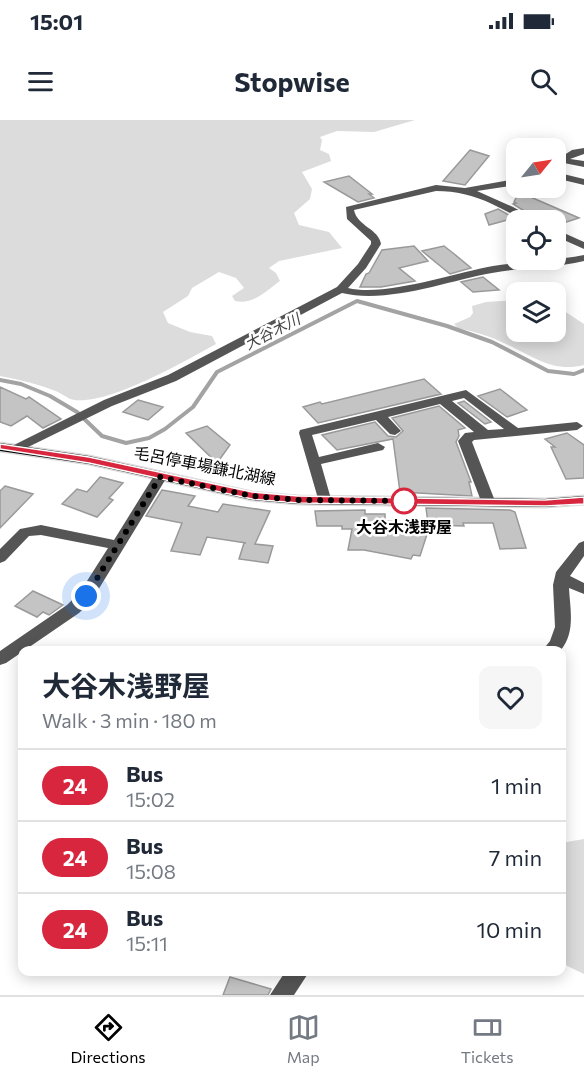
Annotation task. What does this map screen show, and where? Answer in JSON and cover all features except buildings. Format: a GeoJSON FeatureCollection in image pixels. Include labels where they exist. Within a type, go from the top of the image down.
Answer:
{"type":"FeatureCollection","features":[{"type":"Feature","properties":{"kind":"main road","name":"毛呂停車場鎌北湖線"},"geometry":{"type":"LineString","coordinates":[[0,447],[89,460],[252,496],[324,500],[545,503],[584,500]]}},
{"type":"Feature","properties":{"kind":"street"},"geometry":{"type":"LineString","coordinates":[[566,158],[575,152],[584,151]]}},
{"type":"Feature","properties":{"kind":"street"},"geometry":{"type":"LineString","coordinates":[[566,163],[584,164]]}},
{"type":"Feature","properties":{"kind":"street"},"geometry":{"type":"LineString","coordinates":[[566,178],[584,182]]}},
{"type":"Feature","properties":{"kind":"street"},"geometry":{"type":"LineString","coordinates":[[15,448],[89,413],[172,378],[341,289],[362,266],[376,244],[372,235],[351,219],[349,209],[359,204],[436,188],[467,190],[506,184]]}},
{"type":"Feature","properties":{"kind":"street"},"geometry":{"type":"LineString","coordinates":[[467,190],[510,210]]}},
{"type":"Feature","properties":{"kind":"street"},"geometry":{"type":"LineString","coordinates":[[566,237],[584,246]]}},
{"type":"Feature","properties":{"kind":"street"},"geometry":{"type":"LineString","coordinates":[[341,289],[357,292],[383,292],[495,269],[546,265],[584,258]]}},
{"type":"Feature","properties":{"kind":"street"},"geometry":{"type":"LineString","coordinates":[[324,500],[305,433],[466,394],[517,432]]}},
{"type":"Feature","properties":{"kind":"street"},"geometry":{"type":"LineString","coordinates":[[442,399],[486,435]]}},
{"type":"Feature","properties":{"kind":"street"},"geometry":{"type":"LineString","coordinates":[[379,415],[395,431]]}},
{"type":"Feature","properties":{"kind":"street"},"geometry":{"type":"LineString","coordinates":[[488,501],[465,441],[470,436],[577,426]]}},
{"type":"Feature","properties":{"kind":"street"},"geometry":{"type":"LineString","coordinates":[[314,462],[378,447]]}},
{"type":"Feature","properties":{"kind":"street"},"geometry":{"type":"LineString","coordinates":[[19,646],[73,609],[86,596],[160,477]]}},
{"type":"Feature","properties":{"kind":"street"},"geometry":{"type":"LineString","coordinates":[[0,558],[25,532],[41,530],[117,545]]}},
{"type":"Feature","properties":{"kind":"street"},"geometry":{"type":"LineString","coordinates":[[556,646],[563,630],[561,578],[584,546]]}},
{"type":"Feature","properties":{"kind":"street"},"geometry":{"type":"LineString","coordinates":[[561,578],[584,589]]}},
{"type":"Feature","properties":{"kind":"street"},"geometry":{"type":"LineString","coordinates":[[0,659],[18,647]]}},
{"type":"Feature","properties":{"kind":"street"},"geometry":{"type":"LineString","coordinates":[[281,995],[295,976]]}},
{"type":"Feature","properties":{"kind":"shaded area"},"geometry":{"type":"Polygon","coordinates":[[[0,120],[415,120],[374,132],[337,131],[320,137],[322,140],[320,150],[329,154],[331,161],[302,172],[312,189],[310,199],[294,213],[299,225],[329,232],[342,248],[279,261],[269,268],[276,273],[280,281],[248,301],[235,301],[232,296],[244,288],[236,278],[219,272],[192,288],[188,296],[163,312],[168,323],[190,332],[212,336],[216,344],[186,361],[123,390],[85,400],[70,399],[44,387],[0,376],[0,120]]]}},
{"type":"Feature","properties":{"kind":"shaded area"},"geometry":{"type":"Polygon","coordinates":[[[506,301],[506,342],[566,342],[566,312],[584,324],[584,365],[563,367],[553,365],[482,334],[458,328],[454,324],[470,317],[473,313],[472,306],[506,301]]]}},
{"type":"Feature","properties":{"kind":"shaded area"},"geometry":{"type":"Polygon","coordinates":[[[584,839],[584,974],[566,965],[566,842],[584,839]]]}},
{"type":"Feature","properties":{"kind":"waterway","name":"大谷木川"},"geometry":{"type":"LineString","coordinates":[[0,380],[21,384],[50,396],[77,412],[102,436],[126,443],[149,438],[165,429],[193,407],[217,372],[357,301],[447,326],[492,342],[548,371],[574,374],[584,370]]}},
{"type":"Feature","properties":{"kind":"bus line","name":"24"},"geometry":{"type":"LineString","coordinates":[[0,447],[89,460],[252,496],[298,500],[545,503],[584,500]]}},
{"type":"Feature","properties":{"kind":"place","name":"大谷木浅野屋"},"geometry":{"type":"Point","coordinates":[404,501]}},
{"type":"Feature","properties":{"kind":"route"},"geometry":{"type":"LineString","coordinates":[[86,596],[160,477],[252,496],[298,500],[409,501],[404,501]]}}]}
